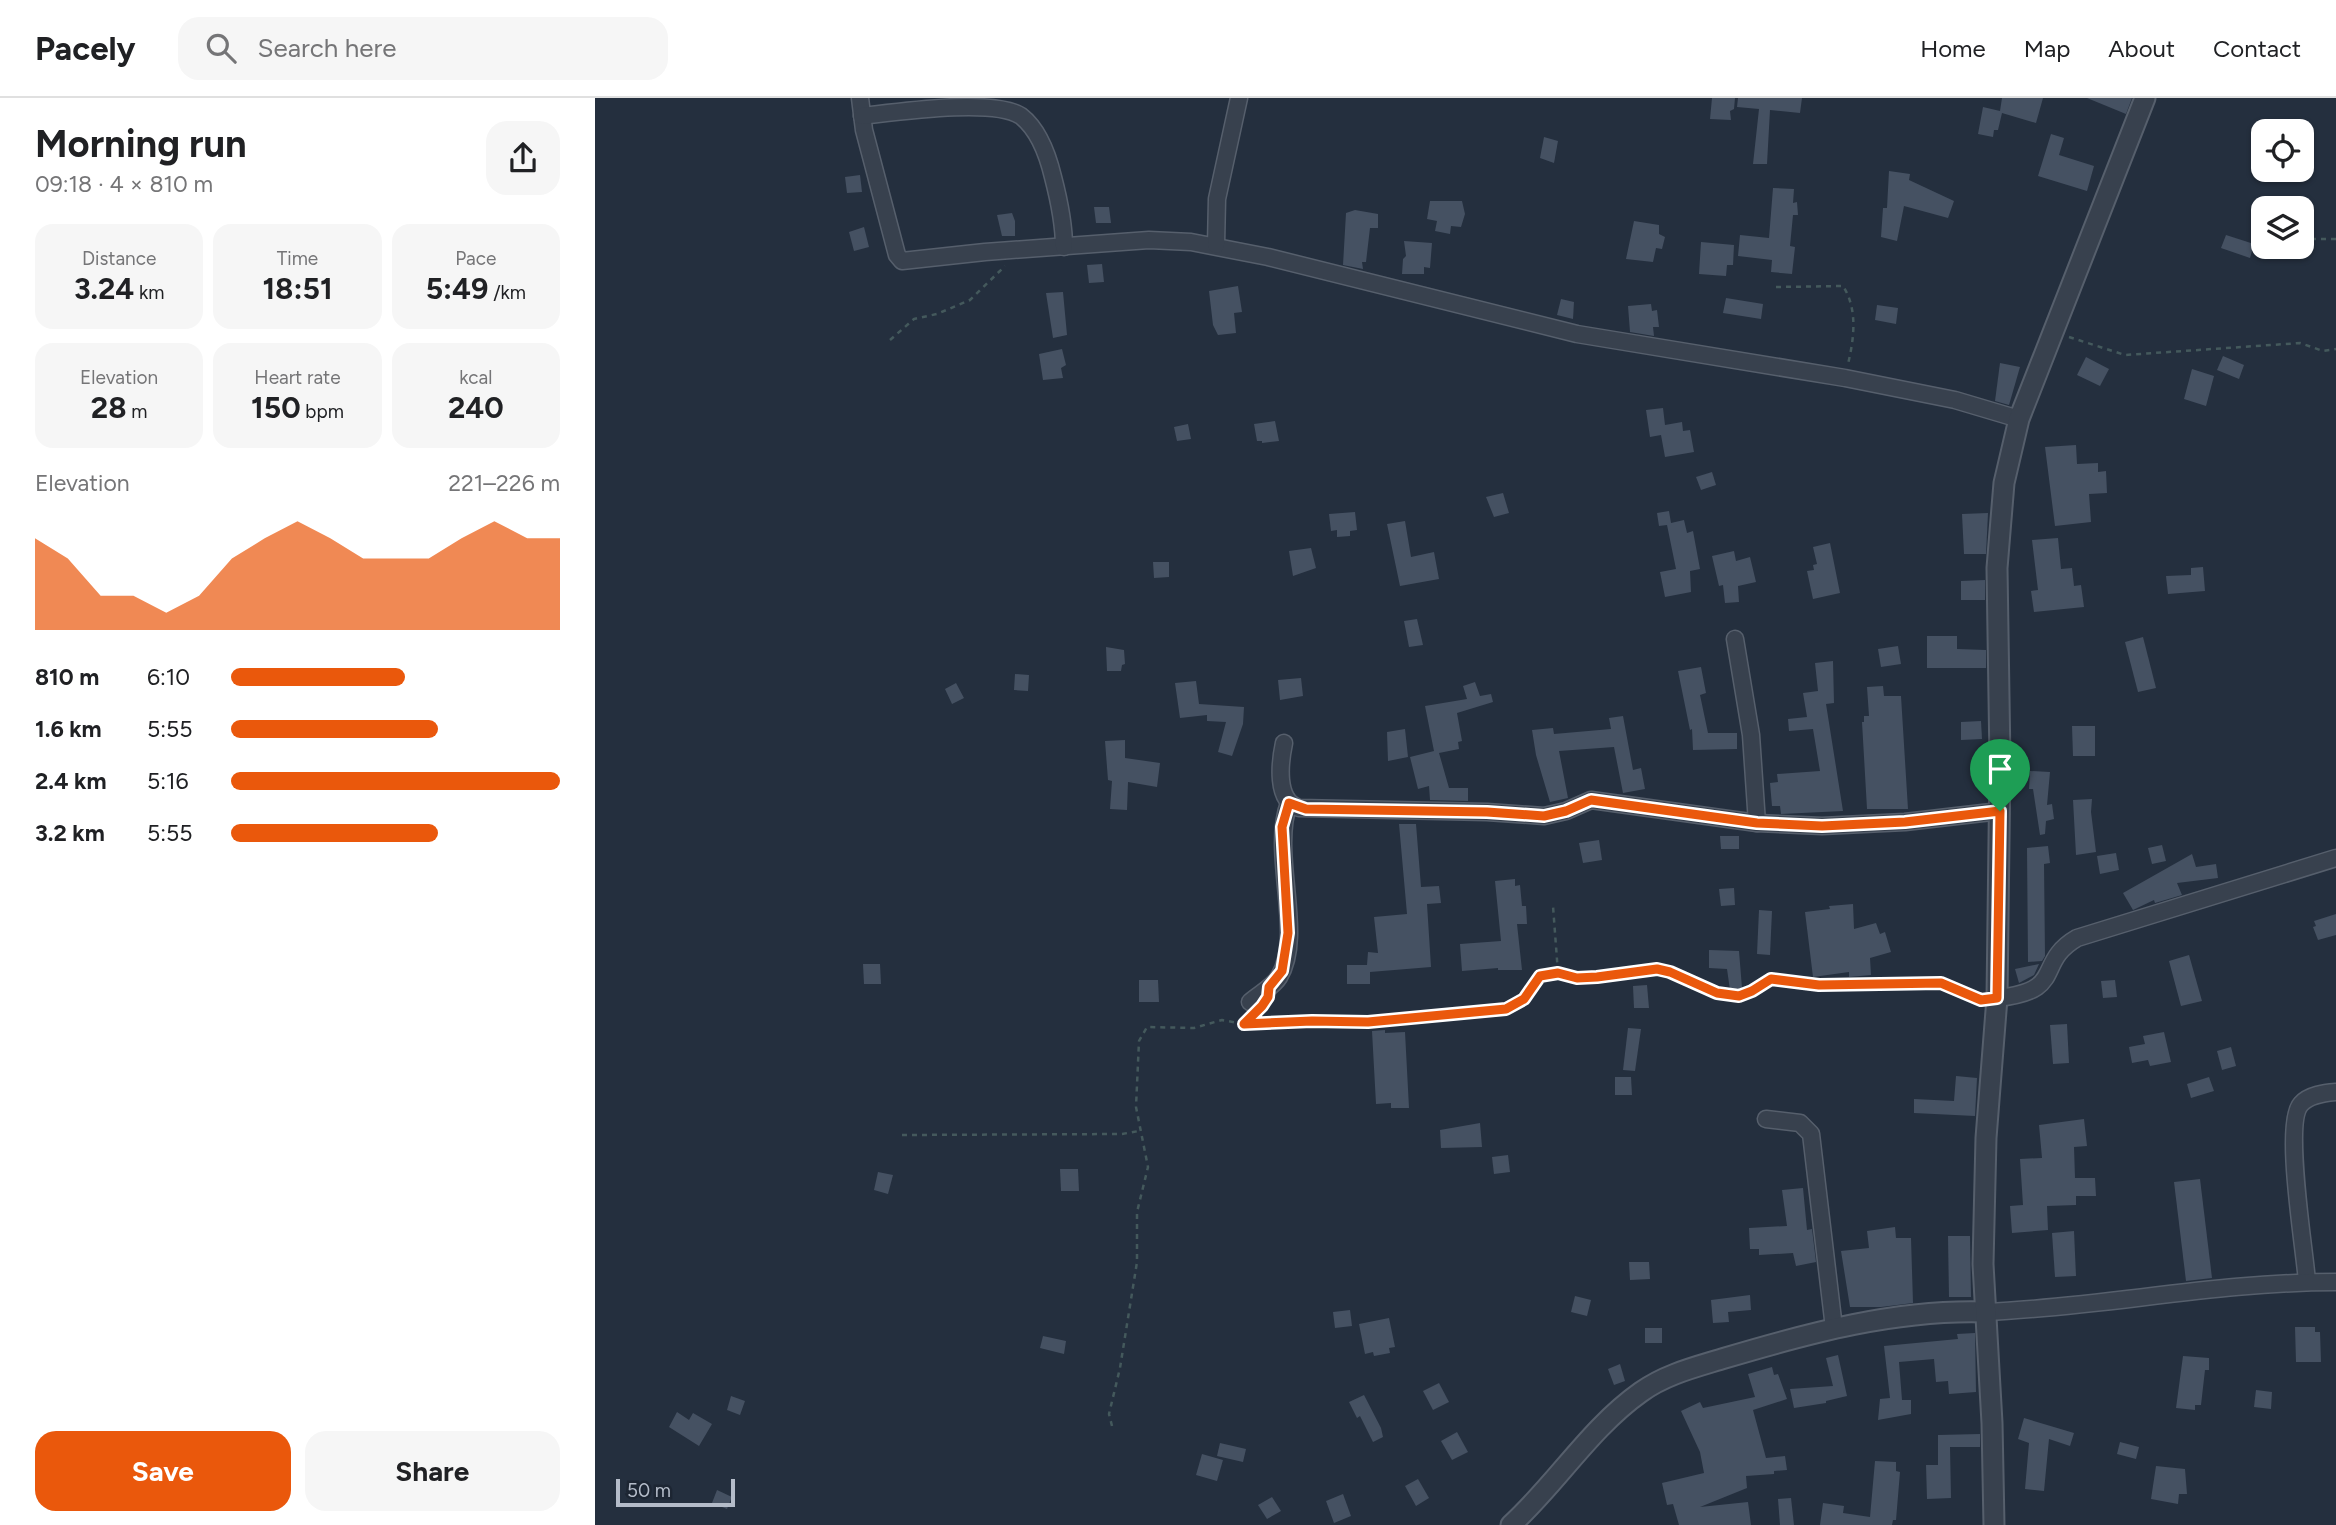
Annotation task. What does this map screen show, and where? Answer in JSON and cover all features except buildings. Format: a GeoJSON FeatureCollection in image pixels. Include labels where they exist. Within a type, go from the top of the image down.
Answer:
{"type":"FeatureCollection","features":[{"type":"Feature","properties":{"kind":"street"},"geometry":{"type":"LineString","coordinates":[[860,98],[862,116],[899,259],[909,261],[1022,249],[1149,240],[1216,246],[1577,334],[1845,378],[1955,400],[2019,419]]}},
{"type":"Feature","properties":{"kind":"street"},"geometry":{"type":"LineString","coordinates":[[1216,246],[1218,190],[1239,98]]}},
{"type":"Feature","properties":{"kind":"street"},"geometry":{"type":"LineString","coordinates":[[1994,1525],[1992,1423],[1983,1264],[1986,1138],[1997,998],[2000,811],[1997,568],[2004,483],[2019,419],[2145,98]]}},
{"type":"Feature","properties":{"kind":"street"},"geometry":{"type":"LineString","coordinates":[[862,116],[980,104],[1008,109],[1021,115],[1033,129],[1050,164],[1064,231],[1064,247]]}},
{"type":"Feature","properties":{"kind":"street"},"geometry":{"type":"LineString","coordinates":[[1735,639],[1751,735],[1757,823]]}},
{"type":"Feature","properties":{"kind":"street"},"geometry":{"type":"LineString","coordinates":[[1251,1008],[1282,971],[1288,933],[1282,827],[1289,803],[1281,773],[1284,743]]}},
{"type":"Feature","properties":{"kind":"street"},"geometry":{"type":"LineString","coordinates":[[1289,803],[1306,809],[1487,812],[1544,816],[1566,811],[1591,800],[1757,823],[1862,825],[2000,811]]}},
{"type":"Feature","properties":{"kind":"street"},"geometry":{"type":"LineString","coordinates":[[1997,998],[2019,996],[2039,987],[2049,975],[2059,953],[2077,938],[2336,858]]}},
{"type":"Feature","properties":{"kind":"street"},"geometry":{"type":"LineString","coordinates":[[2307,1282],[2293,1148],[2295,1114],[2301,1104],[2313,1096],[2336,1092]]}},
{"type":"Feature","properties":{"kind":"street"},"geometry":{"type":"LineString","coordinates":[[1766,1119],[1800,1123],[1807,1127],[1812,1136],[1835,1328]]}},
{"type":"Feature","properties":{"kind":"street"},"geometry":{"type":"LineString","coordinates":[[1511,1525],[1540,1498],[1610,1418],[1641,1392],[1675,1373],[1785,1339],[1919,1315],[2092,1304],[2212,1288],[2336,1282]]}},
{"type":"Feature","properties":{"kind":"path"},"geometry":{"type":"LineString","coordinates":[[2314,239],[2336,239]]}},
{"type":"Feature","properties":{"kind":"path"},"geometry":{"type":"LineString","coordinates":[[890,340],[914,319],[937,314],[970,300],[1022,249]]}},
{"type":"Feature","properties":{"kind":"path"},"geometry":{"type":"LineString","coordinates":[[1776,287],[1843,286],[1851,299],[1854,341],[1845,378]]}},
{"type":"Feature","properties":{"kind":"path"},"geometry":{"type":"LineString","coordinates":[[2052,331],[2125,355],[2300,343],[2323,351],[2336,349]]}},
{"type":"Feature","properties":{"kind":"path"},"geometry":{"type":"LineString","coordinates":[[1553,906],[1558,973]]}},
{"type":"Feature","properties":{"kind":"path"},"geometry":{"type":"LineString","coordinates":[[1112,1426],[1109,1413],[1120,1368],[1137,1262],[1137,1212],[1148,1167],[1139,1131],[1136,1083],[1140,1072],[1139,1041],[1147,1027],[1194,1028],[1222,1020],[1244,1024],[1368,1022],[1506,1009],[1524,999],[1540,976],[1558,973],[1577,978],[1657,969],[1717,993],[1739,996],[1771,979],[1819,985],[1941,983],[1981,1000],[1997,998]]}},
{"type":"Feature","properties":{"kind":"path"},"geometry":{"type":"LineString","coordinates":[[1244,1024],[1251,1008]]}},
{"type":"Feature","properties":{"kind":"path"},"geometry":{"type":"LineString","coordinates":[[902,1135],[1122,1134],[1139,1131]]}},
{"type":"Feature","properties":{"kind":"route"},"geometry":{"type":"LineString","coordinates":[[1599,800],[1757,823],[1822,826],[1905,822],[2000,811],[1997,998],[1981,1000],[1941,983],[1819,985],[1771,979],[1739,996],[1717,993],[1657,969],[1597,977],[1577,978],[1558,973],[1540,976],[1524,999],[1506,1009],[1368,1022],[1244,1024],[1262,1006],[1268,997],[1269,987],[1282,971],[1288,914],[1282,827],[1289,803],[1294,807],[1306,809],[1487,812],[1544,816],[1555,815],[1583,802],[1599,800]]}}]}
